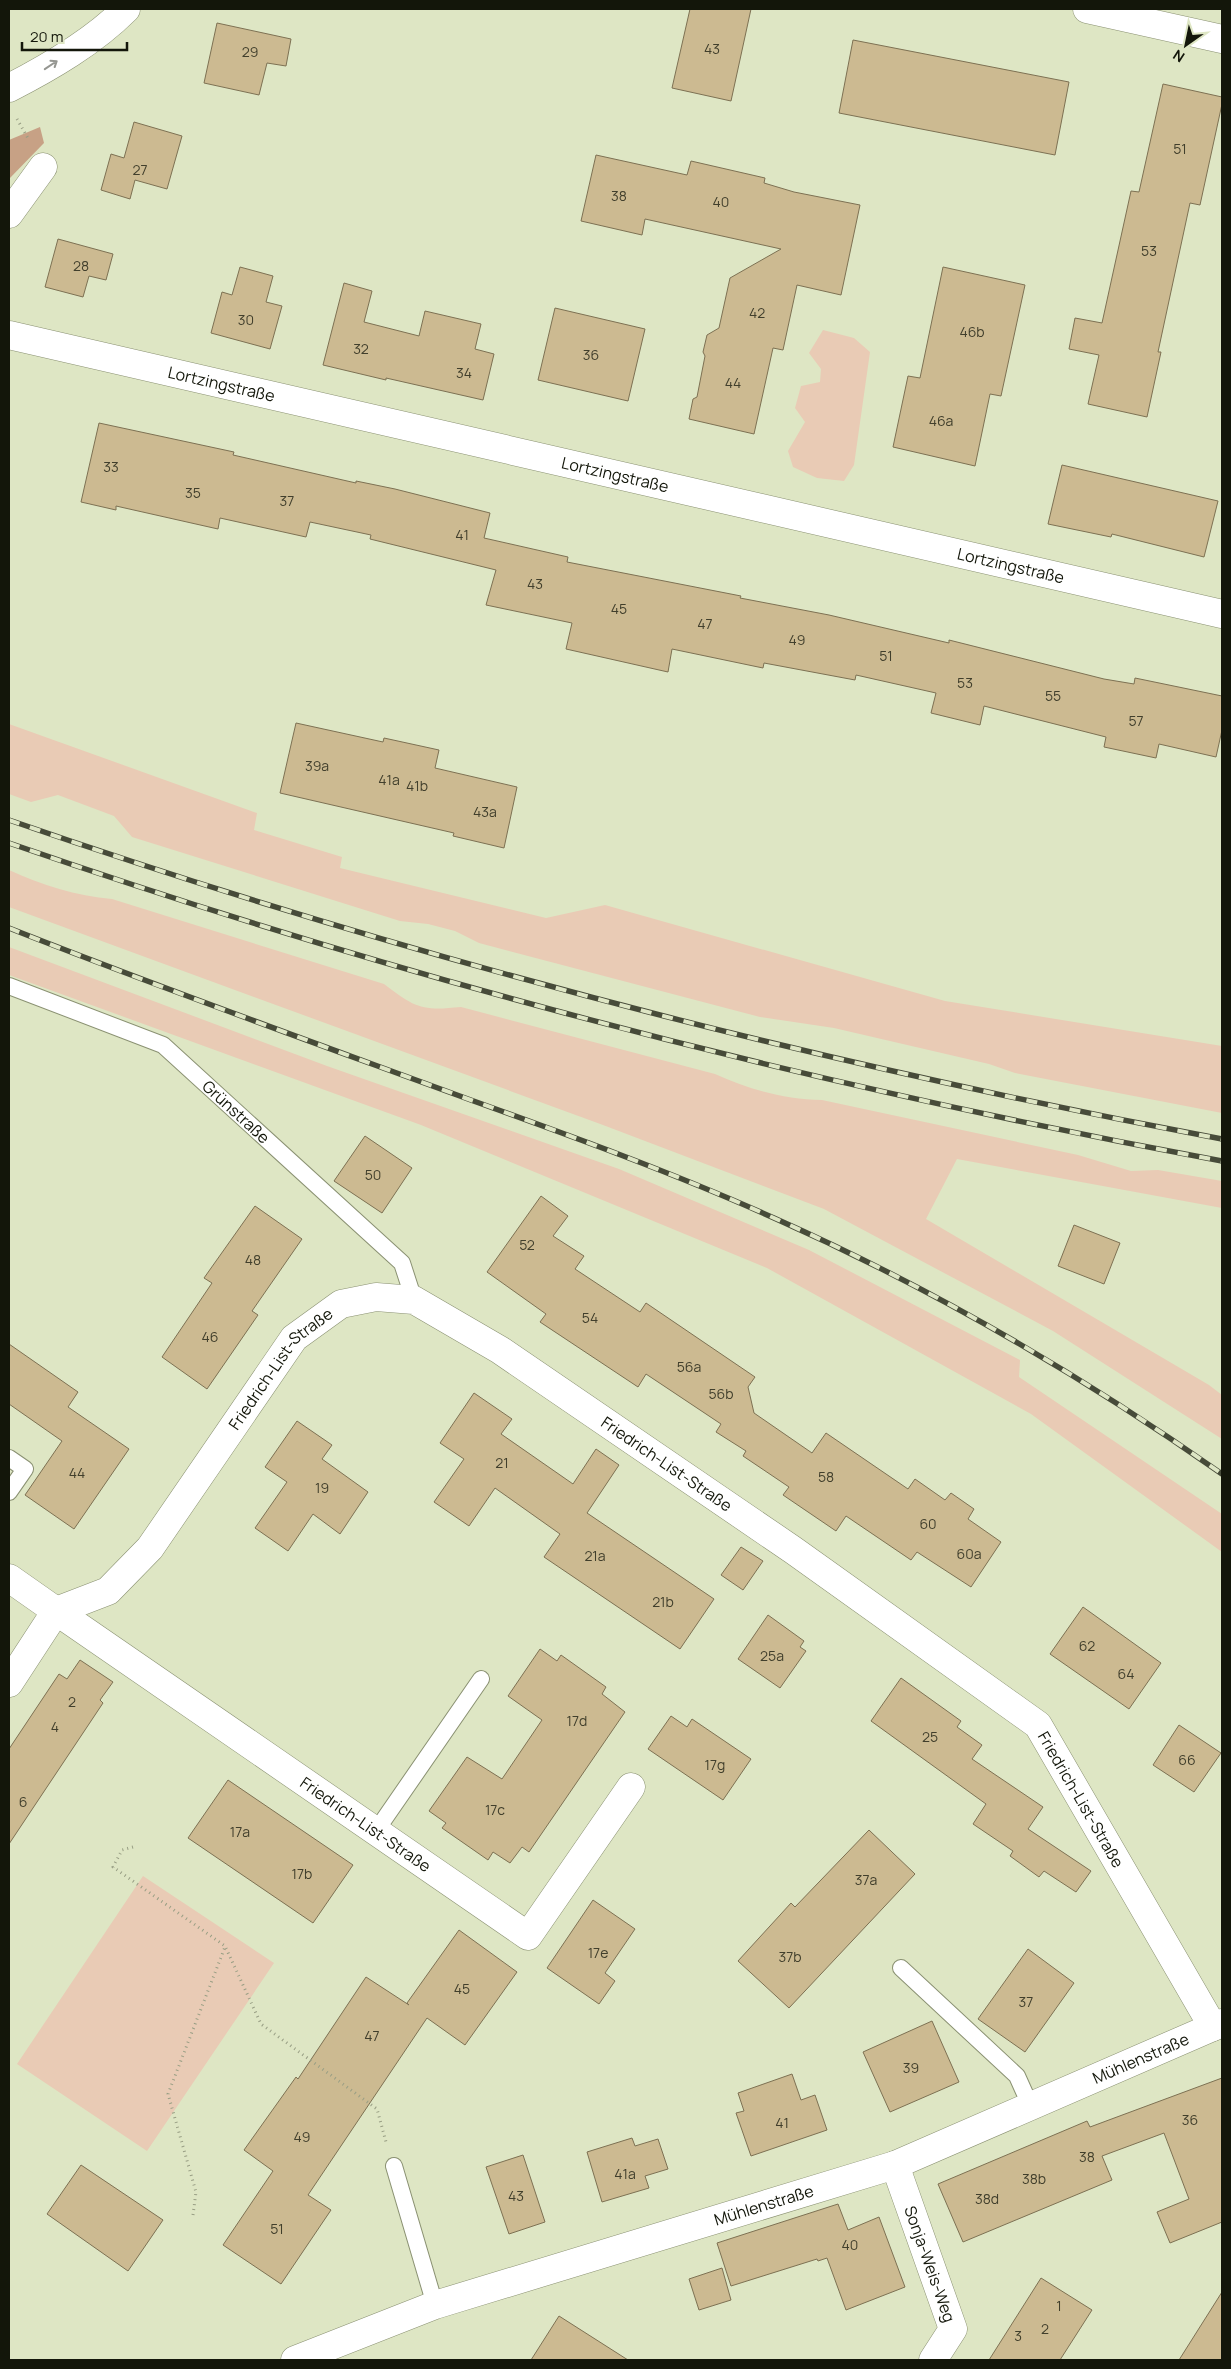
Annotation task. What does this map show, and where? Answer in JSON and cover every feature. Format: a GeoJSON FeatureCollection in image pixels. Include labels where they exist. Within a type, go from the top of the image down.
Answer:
{"type":"FeatureCollection","features":[{"type":"Feature","properties":{"kind":"street"},"geometry":{"type":"LineString","coordinates":[[11,99],[49,66],[88,40],[126,9]]}},
{"type":"Feature","properties":{"kind":"street"},"geometry":{"type":"LineString","coordinates":[[1087,9],[1222,39]]}},
{"type":"Feature","properties":{"kind":"street"},"geometry":{"type":"LineString","coordinates":[[9,214],[43,167]]}},
{"type":"Feature","properties":{"kind":"street","name":"Lortzingstraße"},"geometry":{"type":"LineString","coordinates":[[9,335],[1222,614]]}},
{"type":"Feature","properties":{"kind":"street","name":"Friedrich-List-Straße"},"geometry":{"type":"LineString","coordinates":[[56,1611],[108,1591],[150,1548],[294,1338],[342,1304],[376,1297],[414,1300],[500,1350],[793,1550],[1038,1726],[1218,2025]]}},
{"type":"Feature","properties":{"kind":"street","name":"Friedrich-List-Straße"},"geometry":{"type":"LineString","coordinates":[[9,1578],[528,1936],[631,1787]]}},
{"type":"Feature","properties":{"kind":"street"},"geometry":{"type":"LineString","coordinates":[[9,1683],[56,1611]]}},
{"type":"Feature","properties":{"kind":"street","name":"Mühlenstraße"},"geometry":{"type":"LineString","coordinates":[[295,2360],[435,2305],[895,2165],[1218,2025]]}},
{"type":"Feature","properties":{"kind":"street","name":"Sonja-Weis-Weg"},"geometry":{"type":"LineString","coordinates":[[895,2165],[952,2329],[933,2360]]}},
{"type":"Feature","properties":{"kind":"lane","name":"Grünstraße"},"geometry":{"type":"LineString","coordinates":[[9,986],[163,1045],[402,1263],[414,1300]]}},
{"type":"Feature","properties":{"kind":"lane"},"geometry":{"type":"LineString","coordinates":[[9,1458],[24,1468],[9,1492]]}},
{"type":"Feature","properties":{"kind":"lane"},"geometry":{"type":"LineString","coordinates":[[376,1831],[481,1679]]}},
{"type":"Feature","properties":{"kind":"lane"},"geometry":{"type":"LineString","coordinates":[[901,1968],[1017,2076],[1030,2105]]}},
{"type":"Feature","properties":{"kind":"lane"},"geometry":{"type":"LineString","coordinates":[[394,2166],[435,2305]]}},
{"type":"Feature","properties":{"kind":"path"},"geometry":{"type":"LineString","coordinates":[[11,99],[43,167]]}},
{"type":"Feature","properties":{"kind":"path"},"geometry":{"type":"LineString","coordinates":[[133,1848],[122,1850],[112,1867],[225,1946],[261,2024],[377,2109],[394,2166]]}},
{"type":"Feature","properties":{"kind":"path"},"geometry":{"type":"LineString","coordinates":[[193,2215],[196,2192],[168,2094],[225,1946]]}},
{"type":"Feature","properties":{"kind":"shaded area"},"geometry":{"type":"Polygon","coordinates":[[[40,127],[44,143],[9,179],[9,140],[40,127]]]}},
{"type":"Feature","properties":{"kind":"shaded area"},"geometry":{"type":"Polygon","coordinates":[[[823,330],[854,338],[870,352],[854,465],[844,481],[817,478],[793,467],[788,451],[805,422],[795,408],[801,386],[820,382],[821,369],[809,353],[823,330]]]}},
{"type":"Feature","properties":{"kind":"shaded area"},"geometry":{"type":"Polygon","coordinates":[[[9,724],[257,813],[254,830],[342,857],[340,868],[546,918],[605,905],[945,1001],[1222,1046],[1222,1113],[1015,1073],[989,1064],[834,1028],[760,1017],[479,943],[455,931],[428,924],[400,921],[132,837],[114,816],[58,795],[31,802],[9,794],[9,724]]]}},
{"type":"Feature","properties":{"kind":"shaded area"},"geometry":{"type":"Polygon","coordinates":[[[9,870],[59,889],[112,899],[384,984],[412,1003],[420,1006],[428,1008],[461,1007],[715,1074],[741,1085],[781,1096],[822,1100],[1078,1155],[1131,1171],[1158,1170],[1222,1181],[1222,1208],[957,1159],[926,1219],[1209,1385],[1222,1395],[1222,1439],[1053,1331],[824,1209],[603,1125],[9,907],[9,870]]]}},
{"type":"Feature","properties":{"kind":"shaded area"},"geometry":{"type":"Polygon","coordinates":[[[9,947],[327,1066],[619,1169],[809,1250],[1020,1360],[1019,1377],[1222,1514],[1222,1552],[1031,1414],[767,1268],[421,1125],[9,975],[9,947]]]}},
{"type":"Feature","properties":{"kind":"shaded area"},"geometry":{"type":"Polygon","coordinates":[[[143,1876],[274,1963],[147,2151],[17,2064],[143,1876]]]}},
{"type":"Feature","properties":{"kind":"building"},"geometry":{"type":"Polygon","coordinates":[[[690,9],[751,9],[731,101],[672,88],[690,9]]]}},
{"type":"Feature","properties":{"kind":"building"},"geometry":{"type":"Polygon","coordinates":[[[217,23],[291,39],[286,66],[267,63],[259,95],[204,83],[217,23]]]}},
{"type":"Feature","properties":{"kind":"building"},"geometry":{"type":"Polygon","coordinates":[[[853,40],[1069,82],[1055,155],[839,113],[853,40]]]}},
{"type":"Feature","properties":{"kind":"building"},"geometry":{"type":"Polygon","coordinates":[[[1163,84],[1222,97],[1222,104],[1200,205],[1190,203],[1158,352],[1161,352],[1147,417],[1088,404],[1099,355],[1069,349],[1075,318],[1102,323],[1131,191],[1139,192],[1163,84]]]}},
{"type":"Feature","properties":{"kind":"building"},"geometry":{"type":"Polygon","coordinates":[[[134,122],[182,136],[167,189],[135,180],[130,199],[101,190],[111,154],[124,158],[134,122]]]}},
{"type":"Feature","properties":{"kind":"building"},"geometry":{"type":"Polygon","coordinates":[[[596,155],[687,175],[691,161],[765,178],[764,183],[794,192],[860,205],[841,295],[797,285],[783,350],[773,348],[754,434],[689,419],[693,399],[697,397],[707,335],[719,328],[730,278],[781,249],[645,219],[642,235],[581,221],[596,155]]]}},
{"type":"Feature","properties":{"kind":"building"},"geometry":{"type":"Polygon","coordinates":[[[58,239],[113,254],[106,280],[89,276],[83,297],[45,287],[58,239]]]}},
{"type":"Feature","properties":{"kind":"building"},"geometry":{"type":"Polygon","coordinates":[[[240,267],[273,276],[266,302],[282,306],[270,349],[211,333],[222,292],[232,295],[240,267]]]}},
{"type":"Feature","properties":{"kind":"building"},"geometry":{"type":"Polygon","coordinates":[[[943,267],[1025,285],[1001,396],[990,394],[975,466],[893,447],[908,376],[920,378],[943,267]]]}},
{"type":"Feature","properties":{"kind":"building"},"geometry":{"type":"Polygon","coordinates":[[[344,283],[372,291],[364,322],[419,336],[425,311],[481,324],[475,349],[494,354],[483,400],[323,365],[344,283]]]}},
{"type":"Feature","properties":{"kind":"building"},"geometry":{"type":"Polygon","coordinates":[[[555,308],[645,329],[628,401],[538,380],[555,308]]]}},
{"type":"Feature","properties":{"kind":"building"},"geometry":{"type":"Polygon","coordinates":[[[99,423],[234,452],[233,455],[356,483],[356,481],[395,489],[490,513],[484,538],[568,557],[567,562],[741,596],[740,598],[829,615],[949,643],[949,640],[1104,679],[1134,684],[1135,678],[1222,696],[1222,730],[1216,757],[1159,744],[1156,758],[1104,747],[1106,737],[984,706],[980,725],[931,713],[936,693],[856,675],[855,680],[764,663],[763,668],[672,649],[668,672],[566,649],[572,623],[486,605],[496,570],[370,539],[371,535],[310,522],[306,537],[220,518],[218,529],[116,506],[116,510],[81,502],[99,423]]]}},
{"type":"Feature","properties":{"kind":"building"},"geometry":{"type":"Polygon","coordinates":[[[1062,465],[1218,501],[1204,557],[1112,534],[1111,537],[1048,524],[1062,465]]]}},
{"type":"Feature","properties":{"kind":"building"},"geometry":{"type":"Polygon","coordinates":[[[296,723],[383,742],[384,738],[439,750],[435,768],[517,787],[504,848],[453,836],[454,833],[280,793],[296,723]]]}},
{"type":"Feature","properties":{"kind":"building"},"geometry":{"type":"Polygon","coordinates":[[[365,1136],[412,1168],[382,1213],[334,1181],[365,1136]]]}},
{"type":"Feature","properties":{"kind":"building"},"geometry":{"type":"Polygon","coordinates":[[[541,1196],[568,1216],[553,1236],[584,1256],[575,1269],[640,1312],[646,1303],[755,1377],[748,1387],[754,1413],[812,1453],[826,1433],[908,1489],[915,1479],[945,1500],[951,1493],[974,1509],[968,1519],[1001,1542],[971,1587],[917,1552],[911,1560],[846,1516],[836,1531],[783,1495],[789,1487],[743,1456],[746,1451],[716,1432],[721,1424],[646,1374],[638,1387],[540,1322],[546,1314],[487,1272],[541,1196]]]}},
{"type":"Feature","properties":{"kind":"building"},"geometry":{"type":"Polygon","coordinates":[[[255,1206],[302,1239],[252,1311],[258,1315],[207,1389],[162,1357],[212,1283],[204,1278],[255,1206]]]}},
{"type":"Feature","properties":{"kind":"building"},"geometry":{"type":"Polygon","coordinates":[[[1074,1225],[1120,1243],[1104,1284],[1058,1266],[1074,1225]]]}},
{"type":"Feature","properties":{"kind":"building"},"geometry":{"type":"Polygon","coordinates":[[[9,1344],[78,1392],[68,1407],[129,1449],[74,1529],[25,1495],[62,1441],[9,1404],[9,1344]]]}},
{"type":"Feature","properties":{"kind":"building"},"geometry":{"type":"Polygon","coordinates":[[[474,1393],[512,1419],[501,1434],[573,1484],[596,1449],[619,1465],[587,1513],[714,1599],[680,1649],[544,1557],[560,1534],[495,1488],[469,1526],[434,1502],[464,1459],[440,1443],[474,1393]]]}},
{"type":"Feature","properties":{"kind":"building"},"geometry":{"type":"Polygon","coordinates":[[[297,1421],[332,1445],[322,1459],[368,1492],[340,1534],[313,1514],[288,1551],[255,1528],[287,1482],[265,1467],[297,1421]]]}},
{"type":"Feature","properties":{"kind":"building"},"geometry":{"type":"Polygon","coordinates":[[[741,1547],[763,1561],[743,1590],[721,1575],[741,1547]]]}},
{"type":"Feature","properties":{"kind":"building"},"geometry":{"type":"Polygon","coordinates":[[[1083,1607],[1161,1663],[1129,1709],[1050,1654],[1083,1607]]]}},
{"type":"Feature","properties":{"kind":"building"},"geometry":{"type":"Polygon","coordinates":[[[768,1615],[804,1641],[800,1647],[806,1651],[780,1688],[738,1659],[768,1615]]]}},
{"type":"Feature","properties":{"kind":"building"},"geometry":{"type":"Polygon","coordinates":[[[540,1649],[557,1661],[561,1655],[606,1687],[602,1694],[625,1712],[529,1852],[522,1847],[510,1863],[493,1852],[488,1860],[442,1828],[446,1823],[429,1811],[467,1757],[502,1779],[542,1720],[508,1696],[540,1649]]]}},
{"type":"Feature","properties":{"kind":"building"},"geometry":{"type":"Polygon","coordinates":[[[80,1660],[113,1682],[100,1700],[103,1703],[9,1844],[9,1749],[59,1674],[67,1679],[80,1660]]]}},
{"type":"Feature","properties":{"kind":"building"},"geometry":{"type":"Polygon","coordinates":[[[901,1678],[961,1721],[957,1727],[982,1745],[972,1759],[1043,1807],[1028,1829],[1091,1871],[1076,1892],[1044,1871],[1039,1877],[1010,1856],[1013,1851],[973,1824],[986,1804],[871,1721],[901,1678]]]}},
{"type":"Feature","properties":{"kind":"building"},"geometry":{"type":"Polygon","coordinates":[[[671,1716],[687,1727],[692,1719],[751,1759],[723,1800],[648,1749],[671,1716]]]}},
{"type":"Feature","properties":{"kind":"building"},"geometry":{"type":"Polygon","coordinates":[[[1179,1725],[1221,1753],[1194,1792],[1153,1765],[1179,1725]]]}},
{"type":"Feature","properties":{"kind":"building"},"geometry":{"type":"Polygon","coordinates":[[[228,1780],[353,1865],[313,1923],[188,1838],[228,1780]]]}},
{"type":"Feature","properties":{"kind":"building"},"geometry":{"type":"Polygon","coordinates":[[[869,1830],[915,1874],[789,2008],[738,1961],[791,1903],[795,1907],[869,1830]]]}},
{"type":"Feature","properties":{"kind":"building"},"geometry":{"type":"Polygon","coordinates":[[[593,1900],[635,1929],[605,1973],[615,1981],[599,2004],[547,1968],[593,1900]]]}},
{"type":"Feature","properties":{"kind":"building"},"geometry":{"type":"Polygon","coordinates":[[[459,1930],[517,1972],[465,2045],[427,2018],[308,2195],[331,2210],[281,2284],[223,2245],[273,2171],[244,2150],[296,2077],[298,2079],[366,1977],[409,2005],[407,2003],[459,1930]]]}},
{"type":"Feature","properties":{"kind":"building"},"geometry":{"type":"Polygon","coordinates":[[[1028,1949],[1074,1983],[1025,2052],[978,2019],[1028,1949]]]}},
{"type":"Feature","properties":{"kind":"building"},"geometry":{"type":"Polygon","coordinates":[[[932,2021],[959,2082],[890,2112],[863,2052],[932,2021]]]}},
{"type":"Feature","properties":{"kind":"building"},"geometry":{"type":"Polygon","coordinates":[[[792,2074],[801,2100],[815,2095],[827,2130],[751,2156],[736,2113],[744,2111],[738,2093],[792,2074]]]}},
{"type":"Feature","properties":{"kind":"building"},"geometry":{"type":"Polygon","coordinates":[[[1222,2078],[1222,2222],[1170,2243],[1157,2212],[1189,2199],[1164,2133],[1102,2156],[1112,2180],[963,2242],[938,2184],[1087,2121],[1090,2127],[1222,2078]]]}},
{"type":"Feature","properties":{"kind":"building"},"geometry":{"type":"Polygon","coordinates":[[[632,2138],[635,2146],[658,2139],[668,2169],[645,2176],[649,2188],[602,2202],[587,2152],[632,2138]]]}},
{"type":"Feature","properties":{"kind":"building"},"geometry":{"type":"Polygon","coordinates":[[[523,2155],[545,2222],[509,2234],[486,2167],[523,2155]]]}},
{"type":"Feature","properties":{"kind":"building"},"geometry":{"type":"Polygon","coordinates":[[[81,2165],[163,2220],[128,2271],[47,2214],[81,2165]]]}},
{"type":"Feature","properties":{"kind":"building"},"geometry":{"type":"Polygon","coordinates":[[[838,2204],[848,2230],[879,2217],[905,2287],[846,2310],[827,2258],[818,2261],[817,2259],[731,2286],[717,2243],[838,2204]]]}},
{"type":"Feature","properties":{"kind":"building"},"geometry":{"type":"Polygon","coordinates":[[[722,2268],[731,2300],[699,2310],[689,2279],[722,2268]]]}},
{"type":"Feature","properties":{"kind":"building"},"geometry":{"type":"Polygon","coordinates":[[[1041,2278],[1092,2310],[1060,2360],[989,2360],[1041,2278]]]}},
{"type":"Feature","properties":{"kind":"building"},"geometry":{"type":"Polygon","coordinates":[[[1222,2292],[1222,2360],[1179,2360],[1222,2292]]]}},
{"type":"Feature","properties":{"kind":"building"},"geometry":{"type":"Polygon","coordinates":[[[559,2316],[628,2360],[531,2360],[559,2316]]]}},
{"type":"Feature","properties":{"kind":"railway"},"geometry":{"type":"LineString","coordinates":[[9,820],[158,870],[308,917],[458,961],[610,1002],[914,1076],[1222,1139]]}},
{"type":"Feature","properties":{"kind":"railway"},"geometry":{"type":"LineString","coordinates":[[9,843],[158,893],[308,940],[458,984],[610,1025],[914,1099],[1222,1161]]}},
{"type":"Feature","properties":{"kind":"railway"},"geometry":{"type":"LineString","coordinates":[[9,928],[181,994],[622,1155],[774,1218],[891,1274],[1004,1335],[1115,1402],[1222,1474]]}}]}
